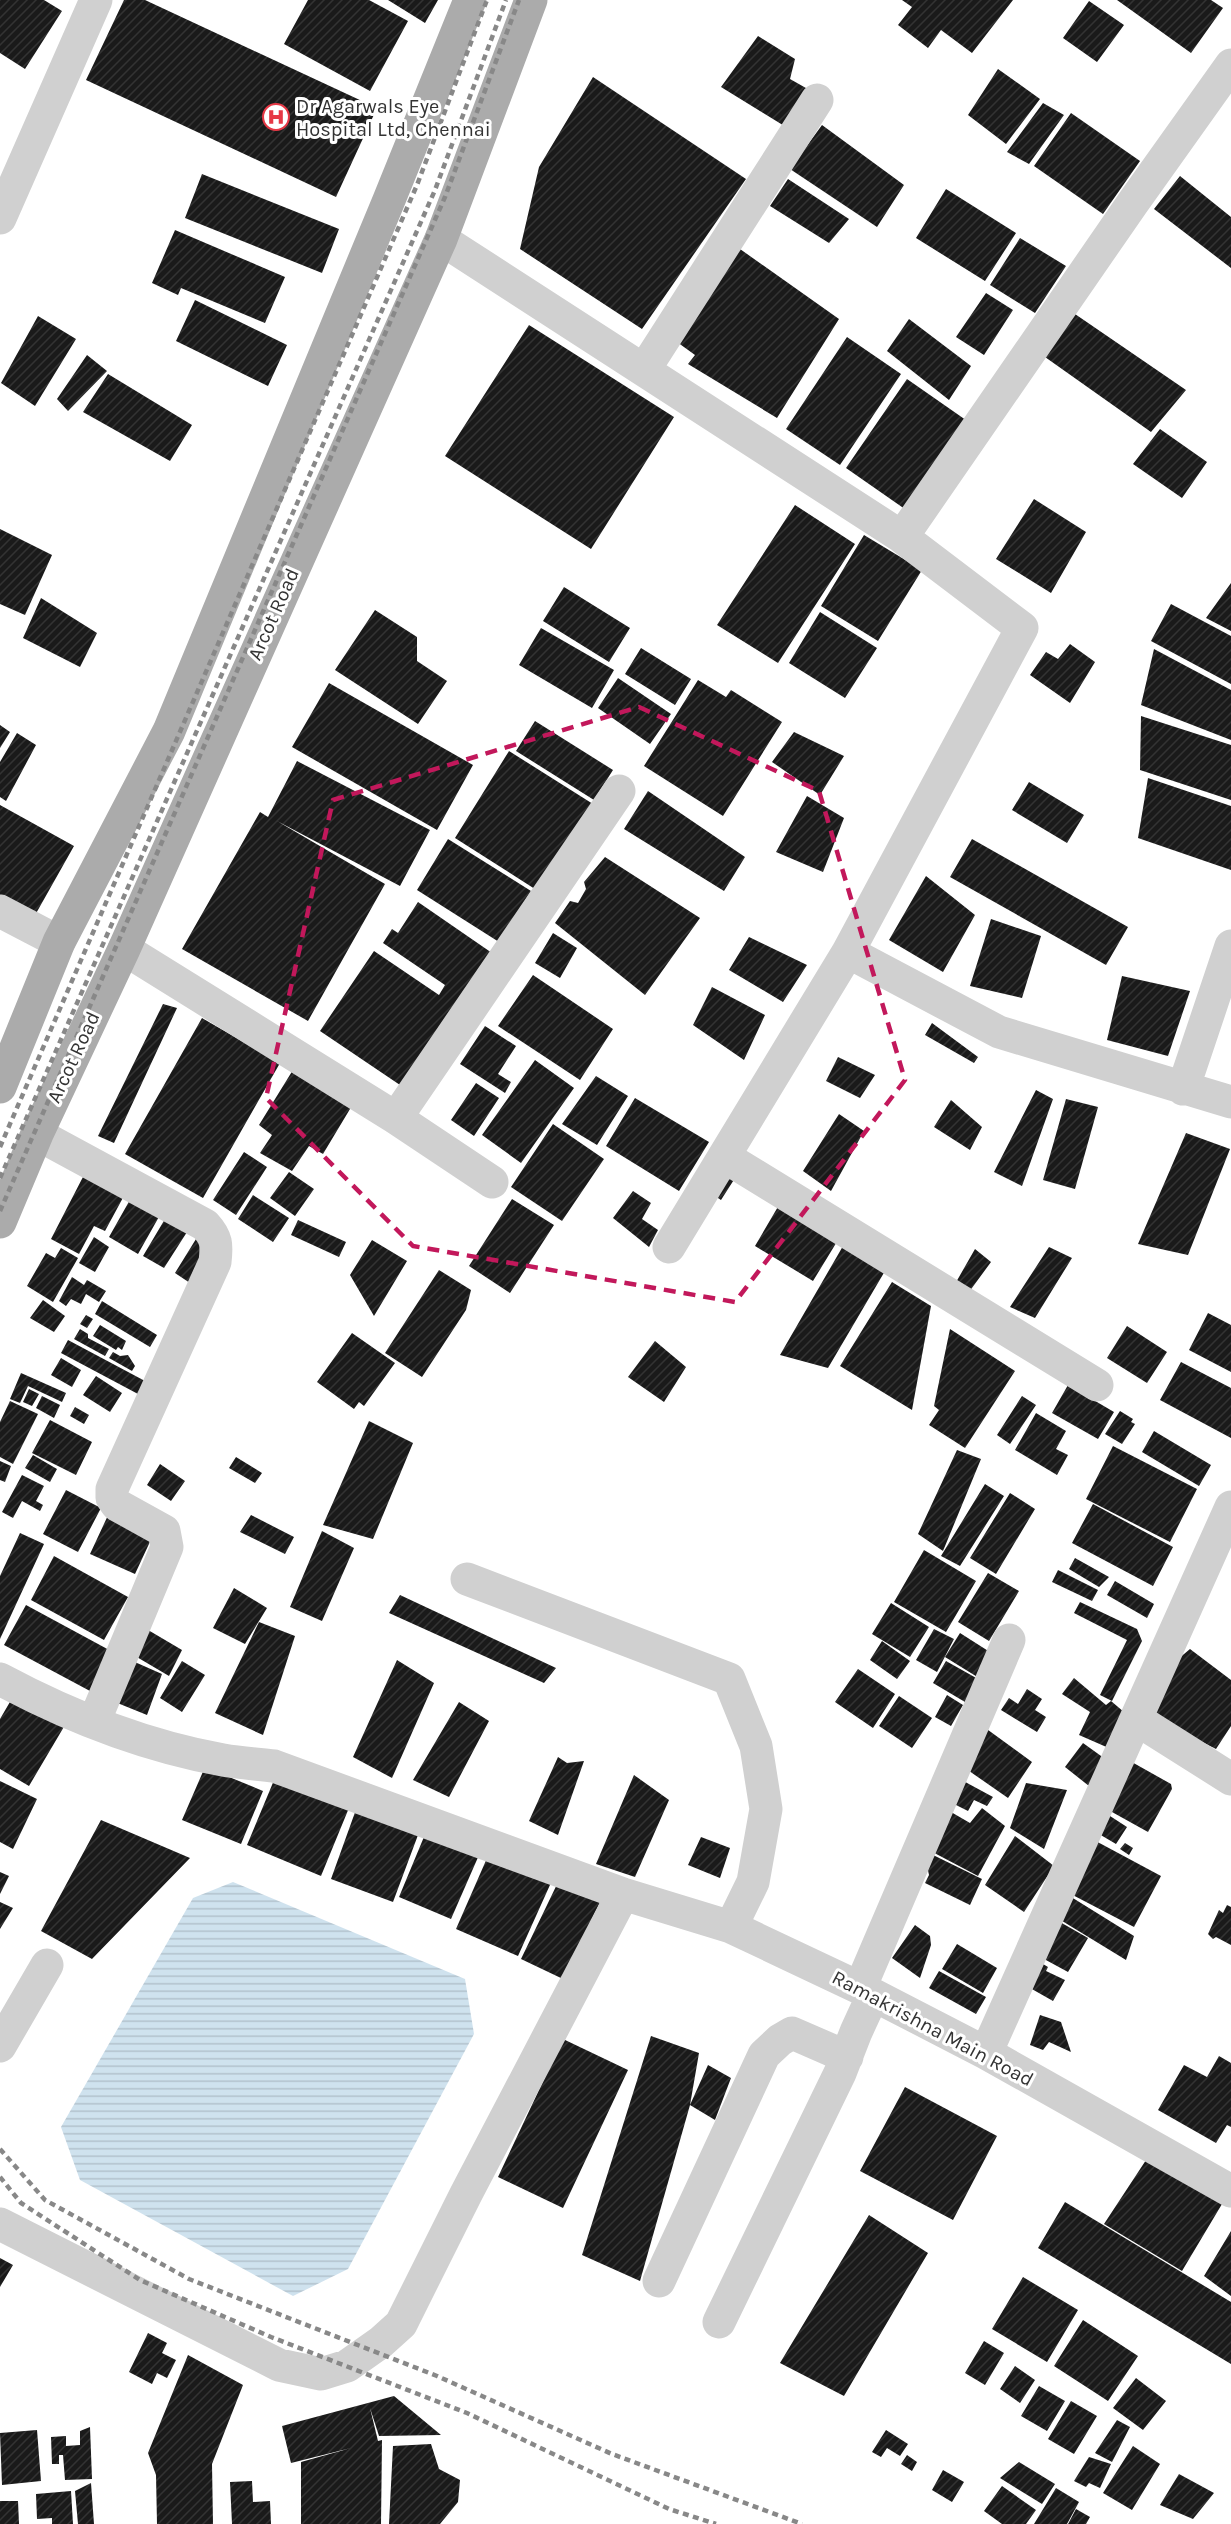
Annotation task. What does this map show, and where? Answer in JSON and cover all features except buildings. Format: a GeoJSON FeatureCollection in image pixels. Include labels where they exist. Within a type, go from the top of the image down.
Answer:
{"type":"FeatureCollection","features":[{"type":"Feature","properties":{"kind":"main road"},"geometry":{"type":"LineString","coordinates":[[0,1087],[59,942],[169,730],[470,0]]}},
{"type":"Feature","properties":{"kind":"main road","name":"Arcot Road"},"geometry":{"type":"LineString","coordinates":[[0,1222],[37,1134],[124,949],[441,239],[531,0]]}},
{"type":"Feature","properties":{"kind":"street"},"geometry":{"type":"LineString","coordinates":[[0,218],[96,0]]}},
{"type":"Feature","properties":{"kind":"street"},"geometry":{"type":"LineString","coordinates":[[902,537],[1231,65]]}},
{"type":"Feature","properties":{"kind":"street"},"geometry":{"type":"LineString","coordinates":[[644,370],[817,100]]}},
{"type":"Feature","properties":{"kind":"street"},"geometry":{"type":"LineString","coordinates":[[441,239],[902,537],[1022,628],[848,952],[669,1247]]}},
{"type":"Feature","properties":{"kind":"street"},"geometry":{"type":"LineString","coordinates":[[396,1118],[620,791]]}},
{"type":"Feature","properties":{"kind":"street"},"geometry":{"type":"LineString","coordinates":[[0,911],[59,942]]}},
{"type":"Feature","properties":{"kind":"street"},"geometry":{"type":"LineString","coordinates":[[1183,1089],[1231,946]]}},
{"type":"Feature","properties":{"kind":"street"},"geometry":{"type":"LineString","coordinates":[[124,949],[396,1118],[492,1182]]}},
{"type":"Feature","properties":{"kind":"street"},"geometry":{"type":"LineString","coordinates":[[848,952],[999,1032],[1231,1102]]}},
{"type":"Feature","properties":{"kind":"street"},"geometry":{"type":"LineString","coordinates":[[37,1134],[205,1226],[214,1235],[217,1245],[215,1262],[112,1489],[112,1498],[117,1505],[164,1532],[167,1547],[94,1722]]}},
{"type":"Feature","properties":{"kind":"street"},"geometry":{"type":"LineString","coordinates":[[724,1157],[1097,1385]]}},
{"type":"Feature","properties":{"kind":"street"},"geometry":{"type":"LineString","coordinates":[[986,2054],[1231,1507]]}},
{"type":"Feature","properties":{"kind":"street"},"geometry":{"type":"LineString","coordinates":[[467,1579],[729,1679],[756,1746],[766,1809],[753,1882],[732,1927]]}},
{"type":"Feature","properties":{"kind":"street"},"geometry":{"type":"LineString","coordinates":[[719,2322],[847,2057],[867,1992],[1009,1640]]}},
{"type":"Feature","properties":{"kind":"street","name":"Ramakrishna Main Road"},"geometry":{"type":"LineString","coordinates":[[0,1679],[71,1714],[119,1732],[223,1760],[274,1766],[623,1894],[732,1927],[867,1992],[986,2054],[1231,2190]]}},
{"type":"Feature","properties":{"kind":"street"},"geometry":{"type":"LineString","coordinates":[[1136,1719],[1231,1779]]}},
{"type":"Feature","properties":{"kind":"street"},"geometry":{"type":"LineString","coordinates":[[0,2224],[279,2366],[321,2374],[347,2366],[381,2342],[401,2324],[466,2194],[623,1894]]}},
{"type":"Feature","properties":{"kind":"street"},"geometry":{"type":"LineString","coordinates":[[0,2046],[46,1965]]}},
{"type":"Feature","properties":{"kind":"street"},"geometry":{"type":"LineString","coordinates":[[659,2281],[764,2055],[780,2040],[792,2033],[847,2057]]}},
{"type":"Feature","properties":{"kind":"highlighted area"},"geometry":{"type":"Polygon","coordinates":[[[639,707],[819,791],[905,1080],[735,1302],[413,1246],[266,1098],[333,800],[639,707]]]}},
{"type":"Feature","properties":{"kind":"water"},"geometry":{"type":"Polygon","coordinates":[[[233,1882],[465,1979],[474,2034],[348,2269],[293,2296],[80,2180],[61,2127],[193,1898],[233,1882]]]}},
{"type":"Feature","properties":{"kind":"railway"},"geometry":{"type":"LineString","coordinates":[[0,1147],[417,185],[487,0]]}},
{"type":"Feature","properties":{"kind":"railway"},"geometry":{"type":"LineString","coordinates":[[0,1178],[435,190],[506,0]]}},
{"type":"Feature","properties":{"kind":"railway"},"geometry":{"type":"LineString","coordinates":[[0,1211],[445,197],[519,0]]}},
{"type":"Feature","properties":{"kind":"railway"},"geometry":{"type":"LineString","coordinates":[[0,2149],[45,2200],[189,2279],[437,2376],[612,2454],[802,2524]]}},
{"type":"Feature","properties":{"kind":"railway"},"geometry":{"type":"LineString","coordinates":[[0,2177],[21,2203],[140,2280],[271,2337],[467,2413],[669,2509],[716,2524]]}},
{"type":"Feature","properties":{"kind":"place","name":"Dr Agarwals Eye Hospital Ltd, Chennai"},"geometry":{"type":"Point","coordinates":[276,117]}}]}
